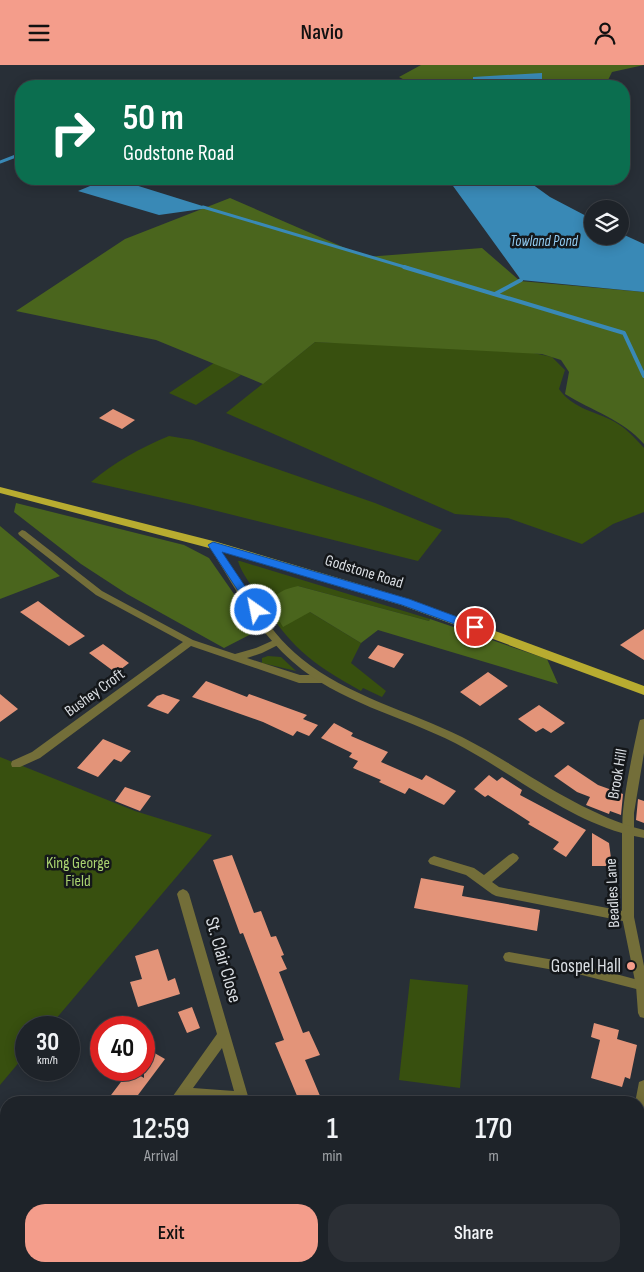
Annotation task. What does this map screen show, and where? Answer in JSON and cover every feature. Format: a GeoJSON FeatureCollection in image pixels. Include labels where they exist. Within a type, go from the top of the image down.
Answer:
{"type":"FeatureCollection","features":[{"type":"Feature","properties":{"kind":"main road","name":"Godstone Road"},"geometry":{"type":"LineString","coordinates":[[0,489],[213,545],[406,602],[641,690]]}},
{"type":"Feature","properties":{"kind":"street"},"geometry":{"type":"LineString","coordinates":[[22,533],[99,593],[190,642],[299,679],[324,679]]}},
{"type":"Feature","properties":{"kind":"street"},"geometry":{"type":"LineString","coordinates":[[213,545],[277,642],[297,660],[324,679],[459,741],[602,822],[628,831],[644,834]]}},
{"type":"Feature","properties":{"kind":"street","name":"Bushey Croft"},"geometry":{"type":"LineString","coordinates":[[16,764],[36,755],[190,642]]}},
{"type":"Feature","properties":{"kind":"street"},"geometry":{"type":"LineString","coordinates":[[235,657],[259,651],[277,642]]}},
{"type":"Feature","properties":{"kind":"street","name":"Brook Hill"},"geometry":{"type":"LineString","coordinates":[[628,831],[628,813],[644,723]]}},
{"type":"Feature","properties":{"kind":"street","name":"Beadles Lane"},"geometry":{"type":"LineString","coordinates":[[628,831],[628,917],[642,986],[644,1013]]}},
{"type":"Feature","properties":{"kind":"street"},"geometry":{"type":"LineString","coordinates":[[484,882],[513,858]]}},
{"type":"Feature","properties":{"kind":"street"},"geometry":{"type":"LineString","coordinates":[[434,861],[470,871],[496,891],[628,917]]}},
{"type":"Feature","properties":{"kind":"street","name":"St. Clair Close"},"geometry":{"type":"LineString","coordinates":[[183,894],[242,1096]]}},
{"type":"Feature","properties":{"kind":"street"},"geometry":{"type":"LineString","coordinates":[[509,957],[582,970],[642,986]]}},
{"type":"Feature","properties":{"kind":"street","name":"St. Clair Close"},"geometry":{"type":"LineString","coordinates":[[179,1096],[223,1036]]}},
{"type":"Feature","properties":{"kind":"green space"},"geometry":{"type":"Polygon","coordinates":[[[421,65],[644,65],[612,72],[608,80],[405,80],[399,77],[421,65]]]}},
{"type":"Feature","properties":{"kind":"green space"},"geometry":{"type":"Polygon","coordinates":[[[230,198],[366,257],[482,248],[520,281],[644,292],[644,444],[626,428],[565,394],[569,372],[561,360],[542,354],[315,342],[263,384],[156,340],[16,311],[125,239],[230,198]]]}},
{"type":"Feature","properties":{"kind":"green space"},"geometry":{"type":"Polygon","coordinates":[[[315,342],[510,348],[552,357],[565,370],[559,389],[565,396],[585,409],[619,425],[631,434],[644,448],[644,512],[613,524],[582,544],[508,518],[455,514],[226,413],[315,342]]]}},
{"type":"Feature","properties":{"kind":"green space"},"geometry":{"type":"Polygon","coordinates":[[[214,363],[241,375],[196,405],[169,393],[214,363]]]}},
{"type":"Feature","properties":{"kind":"green space"},"geometry":{"type":"Polygon","coordinates":[[[169,436],[193,440],[375,503],[442,530],[418,561],[189,504],[91,482],[128,456],[169,436]]]}},
{"type":"Feature","properties":{"kind":"green space"},"geometry":{"type":"Polygon","coordinates":[[[16,503],[184,545],[209,558],[259,630],[224,648],[127,594],[81,564],[14,512],[16,503]]]}},
{"type":"Feature","properties":{"kind":"green space"},"geometry":{"type":"Polygon","coordinates":[[[0,526],[60,576],[0,599],[0,526]]]}},
{"type":"Feature","properties":{"kind":"green space"},"geometry":{"type":"Polygon","coordinates":[[[238,561],[430,619],[429,621],[298,586],[310,612],[361,643],[351,663],[386,691],[382,697],[363,688],[361,691],[327,671],[291,640],[269,613],[241,570],[238,561]]]}},
{"type":"Feature","properties":{"kind":"green space"},"geometry":{"type":"Polygon","coordinates":[[[298,586],[429,621],[430,619],[547,659],[558,684],[378,630],[361,643],[310,612],[283,627],[269,604],[281,592],[298,586]]]}},
{"type":"Feature","properties":{"kind":"green space"},"geometry":{"type":"Polygon","coordinates":[[[268,656],[281,657],[296,671],[262,663],[262,658],[268,656]]]}},
{"type":"Feature","properties":{"kind":"green space","name":"King George Field"},"geometry":{"type":"Polygon","coordinates":[[[0,757],[135,811],[212,835],[58,1016],[15,1016],[15,1067],[0,1085],[0,757]]]}},
{"type":"Feature","properties":{"kind":"green space"},"geometry":{"type":"Polygon","coordinates":[[[410,979],[468,985],[460,1088],[399,1080],[410,979]]]}},
{"type":"Feature","properties":{"kind":"water"},"geometry":{"type":"Polygon","coordinates":[[[542,73],[542,80],[473,80],[473,77],[542,73]]]}},
{"type":"Feature","properties":{"kind":"water"},"geometry":{"type":"Polygon","coordinates":[[[92,185],[135,185],[209,208],[159,215],[78,191],[92,185]]]}},
{"type":"Feature","properties":{"kind":"water","name":"Towland Pond"},"geometry":{"type":"Polygon","coordinates":[[[452,185],[533,185],[550,197],[584,215],[584,245],[629,245],[629,237],[644,244],[644,292],[521,280],[452,185]]]}},
{"type":"Feature","properties":{"kind":"building"},"geometry":{"type":"Polygon","coordinates":[[[113,409],[135,420],[122,429],[99,418],[113,409]]]}},
{"type":"Feature","properties":{"kind":"building"},"geometry":{"type":"Polygon","coordinates":[[[38,601],[85,636],[69,646],[20,612],[38,601]]]}},
{"type":"Feature","properties":{"kind":"building"},"geometry":{"type":"Polygon","coordinates":[[[644,629],[644,660],[620,645],[644,629]]]}},
{"type":"Feature","properties":{"kind":"building"},"geometry":{"type":"Polygon","coordinates":[[[103,644],[129,663],[116,673],[89,653],[103,644]]]}},
{"type":"Feature","properties":{"kind":"building"},"geometry":{"type":"Polygon","coordinates":[[[378,645],[404,654],[394,668],[368,658],[378,645]]]}},
{"type":"Feature","properties":{"kind":"building"},"geometry":{"type":"Polygon","coordinates":[[[488,672],[508,686],[480,706],[460,692],[488,672]]]}},
{"type":"Feature","properties":{"kind":"building"},"geometry":{"type":"Polygon","coordinates":[[[206,681],[247,697],[249,694],[307,715],[303,719],[318,725],[309,736],[297,731],[293,736],[263,722],[192,697],[206,681]]]}},
{"type":"Feature","properties":{"kind":"building"},"geometry":{"type":"Polygon","coordinates":[[[0,694],[18,709],[0,722],[0,694]]]}},
{"type":"Feature","properties":{"kind":"building"},"geometry":{"type":"Polygon","coordinates":[[[163,694],[180,700],[168,714],[147,706],[157,696],[163,694]]]}},
{"type":"Feature","properties":{"kind":"building"},"geometry":{"type":"Polygon","coordinates":[[[539,705],[565,723],[551,733],[543,728],[536,732],[518,719],[539,705]]]}},
{"type":"Feature","properties":{"kind":"building"},"geometry":{"type":"Polygon","coordinates":[[[334,723],[353,733],[351,736],[388,752],[381,762],[422,780],[426,775],[456,791],[444,805],[409,788],[405,794],[379,782],[381,780],[353,768],[358,761],[349,757],[352,753],[321,738],[334,723]]]}},
{"type":"Feature","properties":{"kind":"building"},"geometry":{"type":"Polygon","coordinates":[[[103,739],[131,751],[121,762],[114,759],[98,777],[77,768],[103,739]]]}},
{"type":"Feature","properties":{"kind":"building"},"geometry":{"type":"Polygon","coordinates":[[[568,765],[598,785],[623,794],[621,815],[610,811],[609,814],[586,805],[590,797],[577,792],[554,776],[568,765]]]}},
{"type":"Feature","properties":{"kind":"building"},"geometry":{"type":"Polygon","coordinates":[[[489,775],[497,781],[502,777],[522,790],[520,795],[586,830],[566,857],[553,849],[559,842],[528,824],[530,822],[488,795],[485,797],[474,789],[489,775]]]}},
{"type":"Feature","properties":{"kind":"building"},"geometry":{"type":"Polygon","coordinates":[[[125,787],[151,796],[140,811],[115,801],[125,787]]]}},
{"type":"Feature","properties":{"kind":"building"},"geometry":{"type":"Polygon","coordinates":[[[638,799],[644,801],[644,823],[636,820],[638,799]]]}},
{"type":"Feature","properties":{"kind":"building"},"geometry":{"type":"Polygon","coordinates":[[[592,833],[609,843],[612,866],[592,866],[592,833]]]}},
{"type":"Feature","properties":{"kind":"building"},"geometry":{"type":"Polygon","coordinates":[[[232,855],[254,913],[261,911],[271,937],[276,936],[284,955],[281,956],[287,969],[279,972],[303,1033],[309,1031],[320,1055],[305,1060],[320,1096],[297,1096],[275,1043],[284,1040],[243,933],[240,934],[213,860],[232,855]]]}},
{"type":"Feature","properties":{"kind":"building"},"geometry":{"type":"Polygon","coordinates":[[[421,878],[464,886],[462,896],[540,910],[537,931],[414,908],[421,878]]]}},
{"type":"Feature","properties":{"kind":"building"},"geometry":{"type":"Polygon","coordinates":[[[158,949],[168,981],[175,978],[180,994],[138,1007],[130,982],[142,979],[135,956],[158,949]]]}},
{"type":"Feature","properties":{"kind":"building"},"geometry":{"type":"Polygon","coordinates":[[[192,1007],[200,1028],[187,1033],[178,1012],[192,1007]]]}},
{"type":"Feature","properties":{"kind":"building"},"geometry":{"type":"Polygon","coordinates":[[[594,1023],[619,1030],[617,1039],[637,1045],[630,1079],[625,1077],[622,1087],[591,1078],[600,1040],[591,1037],[594,1023]]]}},
{"type":"Feature","properties":{"kind":"building"},"geometry":{"type":"Polygon","coordinates":[[[155,1053],[165,1059],[155,1072],[155,1053]]]}},
{"type":"Feature","properties":{"kind":"building"},"geometry":{"type":"Polygon","coordinates":[[[122,1081],[148,1081],[137,1096],[110,1096],[122,1081]]]}},
{"type":"Feature","properties":{"kind":"waterway"},"geometry":{"type":"LineString","coordinates":[[0,162],[15,156]]}},
{"type":"Feature","properties":{"kind":"waterway"},"geometry":{"type":"LineString","coordinates":[[203,207],[408,268]]}},
{"type":"Feature","properties":{"kind":"waterway"},"geometry":{"type":"LineString","coordinates":[[404,267],[624,333],[644,376]]}},
{"type":"Feature","properties":{"kind":"waterway"},"geometry":{"type":"LineString","coordinates":[[495,294],[521,280]]}},
{"type":"Feature","properties":{"kind":"place","name":"Gospel Hall"},"geometry":{"type":"Point","coordinates":[631,966]}},
{"type":"Feature","properties":{"kind":"route"},"geometry":{"type":"LineString","coordinates":[[256,610],[213,545],[406,602],[475,627]]}}]}
